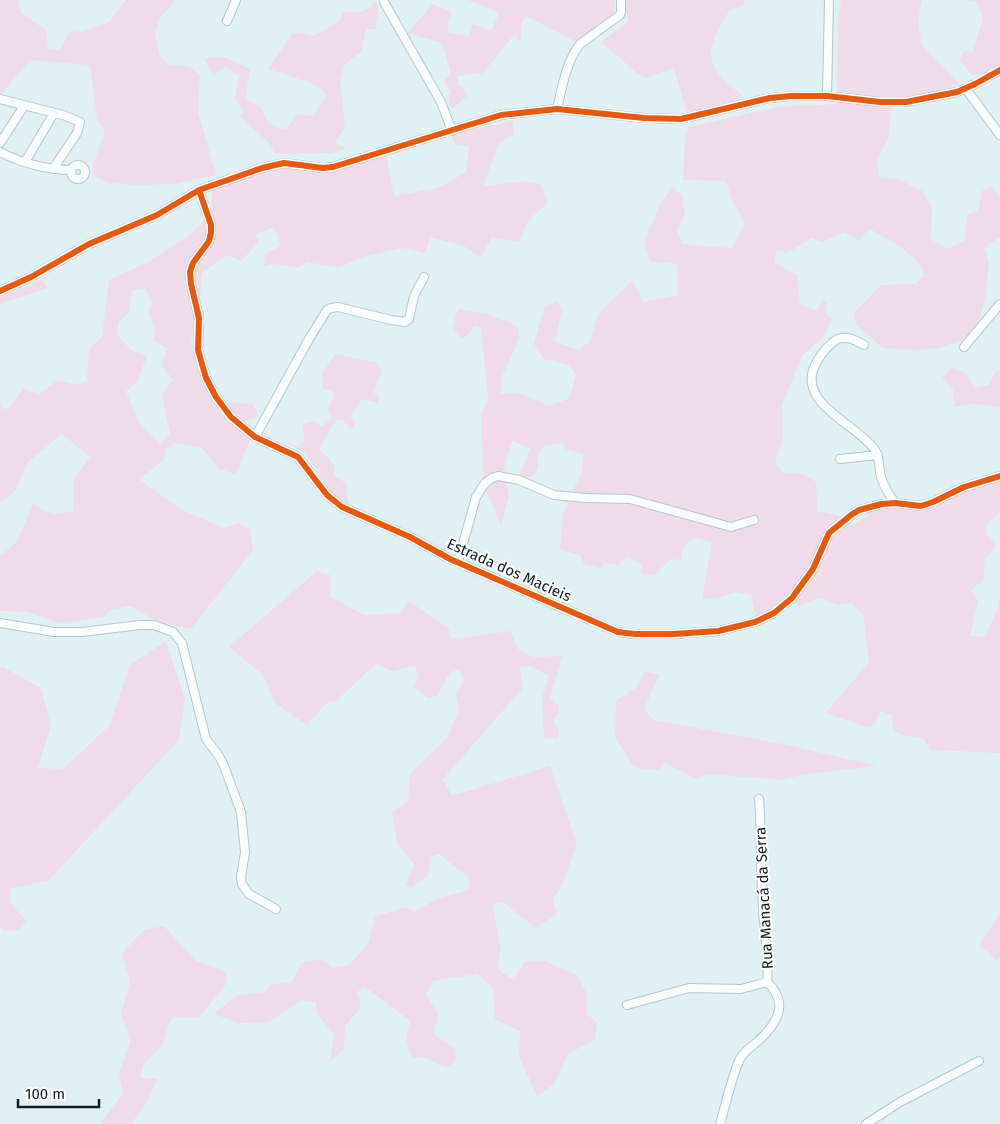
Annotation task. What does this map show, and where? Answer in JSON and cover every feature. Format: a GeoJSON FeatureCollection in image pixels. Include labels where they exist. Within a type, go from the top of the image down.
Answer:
{"type":"FeatureCollection","features":[{"type":"Feature","properties":{"kind":"street"},"geometry":{"type":"LineString","coordinates":[[227,21],[236,0]]}},
{"type":"Feature","properties":{"kind":"street"},"geometry":{"type":"LineString","coordinates":[[557,109],[576,50],[580,44],[620,15],[621,0]]}},
{"type":"Feature","properties":{"kind":"street"},"geometry":{"type":"LineString","coordinates":[[827,96],[829,0]]}},
{"type":"Feature","properties":{"kind":"street"},"geometry":{"type":"LineString","coordinates":[[384,2],[441,102],[452,131]]}},
{"type":"Feature","properties":{"kind":"street"},"geometry":{"type":"LineString","coordinates":[[0,291],[30,277],[89,244],[157,215],[199,190],[255,170],[284,163],[323,168],[333,167],[501,115],[557,109],[644,118],[676,119],[693,117],[779,97],[827,96],[880,102],[906,102],[966,89],[1000,70]]}},
{"type":"Feature","properties":{"kind":"street"},"geometry":{"type":"LineString","coordinates":[[966,89],[1000,135]]}},
{"type":"Feature","properties":{"kind":"street"},"geometry":{"type":"LineString","coordinates":[[0,99],[80,122],[77,133],[53,169]]}},
{"type":"Feature","properties":{"kind":"street"},"geometry":{"type":"LineString","coordinates":[[0,143],[24,106]]}},
{"type":"Feature","properties":{"kind":"street"},"geometry":{"type":"LineString","coordinates":[[25,162],[54,113]]}},
{"type":"Feature","properties":{"kind":"street"},"geometry":{"type":"LineString","coordinates":[[0,152],[25,162],[53,169],[71,170]]}},
{"type":"Feature","properties":{"kind":"street","name":"Estrada dos Macieis"},"geometry":{"type":"LineString","coordinates":[[199,190],[211,225],[211,233],[209,241],[193,263],[190,272],[190,284],[199,318],[198,350],[206,378],[216,397],[238,424],[255,437],[298,458],[327,495],[342,507],[410,537],[458,562],[618,632],[674,634],[718,631],[755,622],[784,605],[792,598],[818,560],[826,538],[837,525],[859,510],[871,506],[895,503],[921,506],[945,498],[964,487],[1000,476]]}},
{"type":"Feature","properties":{"kind":"street"},"geometry":{"type":"LineString","coordinates":[[255,437],[308,339],[320,319],[331,308],[338,307],[405,322],[409,319],[414,296],[424,277]]}},
{"type":"Feature","properties":{"kind":"street"},"geometry":{"type":"LineString","coordinates":[[964,347],[1000,304]]}},
{"type":"Feature","properties":{"kind":"street"},"geometry":{"type":"LineString","coordinates":[[864,345],[853,338],[837,339],[831,343],[816,361],[812,374],[812,386],[818,399],[824,406],[867,441],[878,455],[882,480],[895,503]]}},
{"type":"Feature","properties":{"kind":"street"},"geometry":{"type":"LineString","coordinates":[[840,459],[878,455]]}},
{"type":"Feature","properties":{"kind":"street"},"geometry":{"type":"LineString","coordinates":[[458,562],[476,497],[486,483],[498,476],[519,480],[554,495],[630,499],[731,527],[754,520]]}},
{"type":"Feature","properties":{"kind":"street"},"geometry":{"type":"LineString","coordinates":[[0,623],[54,632],[82,632],[140,625],[164,627],[173,632],[182,643],[206,739],[219,756],[240,804],[245,852],[241,877],[242,884],[249,894],[276,909]]}},
{"type":"Feature","properties":{"kind":"street","name":"Rua Manacá da Serra"},"geometry":{"type":"LineString","coordinates":[[720,1124],[739,1062],[744,1052],[768,1032],[775,1022],[780,1006],[778,997],[767,982],[768,954],[763,909],[759,799]]}},
{"type":"Feature","properties":{"kind":"street"},"geometry":{"type":"LineString","coordinates":[[627,1005],[689,988],[741,989],[767,982]]}},
{"type":"Feature","properties":{"kind":"street"},"geometry":{"type":"LineString","coordinates":[[866,1124],[900,1102],[979,1061]]}},
{"type":"Feature","properties":{"kind":"shaded area"},"geometry":{"type":"Polygon","coordinates":[[[0,0],[18,0],[21,13],[46,30],[48,49],[60,50],[70,31],[83,32],[109,22],[126,0],[175,0],[160,17],[155,34],[159,55],[170,66],[189,66],[200,75],[198,112],[216,175],[174,184],[133,185],[109,184],[93,175],[92,168],[105,130],[97,120],[90,65],[30,60],[0,95],[0,0]]]}},
{"type":"Feature","properties":{"kind":"shaded area"},"geometry":{"type":"Polygon","coordinates":[[[468,0],[615,0],[613,14],[578,43],[526,16],[521,24],[521,41],[514,35],[483,73],[457,76],[458,84],[465,89],[467,96],[452,109],[448,102],[451,92],[443,81],[451,74],[442,43],[407,33],[433,4],[452,12],[447,32],[469,36],[473,24],[491,31],[499,13],[468,0]]]}},
{"type":"Feature","properties":{"kind":"shaded area"},"geometry":{"type":"Polygon","coordinates":[[[625,0],[745,0],[744,5],[729,11],[715,37],[711,54],[715,68],[720,75],[743,95],[733,102],[687,113],[674,68],[646,78],[638,74],[601,42],[628,22],[625,0]]]}},
{"type":"Feature","properties":{"kind":"shaded area"},"geometry":{"type":"Polygon","coordinates":[[[841,0],[922,0],[918,20],[922,45],[959,84],[919,98],[893,98],[888,139],[877,159],[879,178],[897,179],[921,190],[932,206],[931,239],[947,249],[964,241],[968,214],[978,211],[982,191],[991,186],[1000,196],[1000,237],[984,248],[989,262],[986,294],[975,335],[939,348],[914,350],[883,348],[856,325],[854,313],[881,285],[916,284],[924,276],[921,265],[902,248],[870,229],[858,240],[845,232],[822,242],[812,238],[787,253],[777,250],[774,263],[797,275],[800,305],[818,311],[822,300],[827,303],[825,313],[832,318],[824,336],[802,356],[782,405],[783,439],[775,463],[784,474],[804,474],[816,482],[817,511],[841,516],[852,525],[869,516],[866,506],[892,498],[919,504],[961,483],[981,485],[1000,482],[1000,513],[986,526],[987,535],[996,544],[995,549],[985,558],[983,580],[970,591],[978,600],[970,636],[985,637],[998,607],[1000,596],[1000,753],[930,750],[923,738],[905,736],[893,730],[892,715],[880,711],[876,723],[867,727],[825,713],[869,663],[863,614],[851,603],[837,605],[819,598],[798,606],[792,600],[770,614],[755,616],[751,595],[737,592],[716,598],[702,599],[712,542],[695,538],[684,546],[681,560],[671,559],[654,575],[640,573],[642,565],[628,556],[618,565],[605,563],[601,569],[584,564],[581,556],[560,549],[563,513],[582,471],[584,454],[567,450],[562,443],[545,446],[538,454],[538,469],[530,478],[520,475],[530,448],[512,441],[504,468],[509,496],[501,525],[484,485],[481,415],[488,399],[481,328],[476,326],[463,339],[452,329],[458,308],[490,315],[518,326],[519,339],[501,379],[501,394],[521,394],[549,406],[570,398],[576,374],[568,365],[544,359],[534,344],[544,308],[557,301],[562,309],[555,342],[579,350],[590,341],[598,314],[633,280],[643,302],[678,295],[677,264],[650,261],[644,243],[659,206],[673,187],[682,195],[685,216],[677,229],[682,244],[731,248],[745,225],[740,213],[733,204],[726,181],[683,180],[685,135],[688,127],[779,107],[837,104],[838,18],[841,0]]]}},
{"type":"Feature","properties":{"kind":"shaded area"},"geometry":{"type":"Polygon","coordinates":[[[967,0],[1000,0],[1000,71],[972,75],[959,60],[964,51],[973,52],[983,18],[976,1],[967,0]]]}},
{"type":"Feature","properties":{"kind":"shaded area"},"geometry":{"type":"Polygon","coordinates":[[[376,2],[379,8],[375,29],[366,29],[361,52],[345,64],[340,80],[345,128],[335,142],[345,149],[331,153],[275,154],[270,144],[240,117],[244,110],[235,99],[239,75],[225,67],[214,74],[203,58],[226,58],[250,69],[245,98],[261,107],[268,123],[286,130],[298,114],[313,116],[327,95],[316,85],[268,69],[291,35],[299,32],[313,36],[340,21],[342,12],[362,12],[376,2]]]}},
{"type":"Feature","properties":{"kind":"shaded area"},"geometry":{"type":"Polygon","coordinates":[[[513,121],[514,135],[499,143],[483,186],[524,181],[541,184],[547,203],[528,221],[519,242],[492,237],[481,257],[464,246],[430,237],[425,253],[403,248],[362,257],[339,268],[307,262],[299,268],[274,264],[264,267],[265,254],[281,246],[274,227],[256,234],[258,243],[241,261],[227,255],[201,274],[200,303],[191,341],[204,382],[222,412],[230,402],[253,404],[259,417],[245,421],[244,428],[250,440],[236,474],[219,469],[201,447],[175,443],[166,449],[164,460],[139,479],[182,510],[223,528],[240,523],[250,529],[253,550],[191,629],[157,622],[131,606],[110,610],[105,617],[59,623],[27,612],[0,611],[0,556],[17,542],[33,503],[53,515],[74,511],[74,479],[90,457],[62,434],[27,463],[16,490],[2,502],[0,501],[0,403],[2,409],[9,408],[24,388],[38,395],[58,380],[78,385],[87,380],[89,349],[102,337],[109,280],[148,262],[191,234],[212,212],[212,189],[286,164],[325,170],[386,155],[394,196],[438,188],[466,172],[469,146],[454,144],[452,134],[513,121]],[[145,288],[132,290],[129,312],[119,322],[117,334],[131,350],[147,356],[137,383],[126,391],[140,425],[160,443],[170,434],[162,396],[173,379],[161,366],[168,349],[154,341],[155,327],[148,312],[153,304],[145,288]]]}},
{"type":"Feature","properties":{"kind":"shaded area"},"geometry":{"type":"Polygon","coordinates":[[[42,280],[48,288],[0,304],[0,297],[42,280]]]}},
{"type":"Feature","properties":{"kind":"shaded area"},"geometry":{"type":"Polygon","coordinates":[[[335,354],[376,362],[382,372],[373,392],[380,397],[377,403],[362,399],[351,415],[355,424],[352,429],[342,420],[336,420],[319,448],[334,465],[334,476],[346,483],[348,502],[359,510],[333,496],[306,454],[278,437],[298,447],[304,441],[303,424],[315,421],[321,427],[332,418],[328,409],[334,397],[332,391],[323,389],[322,374],[335,354]]]}},
{"type":"Feature","properties":{"kind":"shaded area"},"geometry":{"type":"Polygon","coordinates":[[[951,368],[966,373],[975,388],[989,385],[996,371],[1000,369],[1000,407],[975,404],[955,407],[953,390],[942,378],[951,368]]]}},
{"type":"Feature","properties":{"kind":"shaded area"},"geometry":{"type":"Polygon","coordinates":[[[317,571],[330,575],[331,597],[364,615],[400,613],[409,601],[448,628],[452,639],[510,631],[519,650],[533,657],[563,656],[550,698],[559,706],[559,713],[553,720],[558,729],[559,739],[544,738],[542,698],[549,676],[531,666],[520,667],[523,688],[443,779],[452,796],[550,766],[577,844],[562,885],[553,899],[557,914],[536,928],[502,902],[492,905],[501,949],[497,969],[514,980],[524,962],[545,961],[577,975],[587,994],[587,1014],[597,1022],[595,1040],[568,1054],[554,1084],[537,1096],[519,1057],[520,1031],[495,1019],[493,988],[477,974],[433,981],[426,995],[438,1014],[434,1034],[456,1050],[455,1062],[446,1068],[424,1057],[412,1058],[406,1038],[410,1021],[365,987],[357,992],[361,1008],[345,1026],[344,1049],[330,1062],[334,1035],[316,1012],[316,1003],[301,1000],[269,1022],[239,1023],[214,1014],[236,996],[265,992],[271,984],[291,983],[301,963],[322,959],[333,968],[349,965],[368,944],[375,917],[404,907],[416,911],[438,898],[470,890],[468,877],[439,854],[430,857],[428,876],[411,887],[406,885],[414,864],[397,843],[392,812],[408,801],[410,774],[448,737],[459,709],[456,697],[464,678],[459,670],[450,672],[437,696],[428,698],[413,687],[419,676],[415,666],[392,671],[376,664],[336,701],[328,702],[307,725],[276,704],[263,675],[229,647],[317,571]]]}},
{"type":"Feature","properties":{"kind":"shaded area"},"geometry":{"type":"Polygon","coordinates":[[[166,641],[185,699],[179,740],[48,881],[11,888],[10,902],[26,921],[18,930],[4,931],[0,926],[0,668],[3,667],[41,688],[51,725],[38,768],[63,769],[109,726],[130,665],[166,641]]]}},
{"type":"Feature","properties":{"kind":"shaded area"},"geometry":{"type":"Polygon","coordinates":[[[645,671],[659,675],[644,709],[654,720],[788,745],[877,766],[801,775],[783,780],[706,774],[697,779],[665,763],[658,771],[634,767],[615,738],[616,701],[637,687],[645,671]]]}},
{"type":"Feature","properties":{"kind":"shaded area"},"geometry":{"type":"Polygon","coordinates":[[[1000,913],[1000,957],[997,960],[979,945],[1000,913]]]}},
{"type":"Feature","properties":{"kind":"shaded area"},"geometry":{"type":"Polygon","coordinates":[[[164,926],[195,960],[226,972],[227,983],[199,1017],[173,1018],[168,1025],[163,1045],[143,1065],[140,1078],[157,1079],[148,1101],[131,1124],[100,1124],[123,1093],[119,1073],[130,1042],[121,1013],[130,982],[122,953],[144,930],[164,926]]]}},
{"type":"Feature","properties":{"kind":"cycle path"},"geometry":{"type":"LineString","coordinates":[[0,291],[31,277],[89,244],[157,215],[199,190],[262,168],[284,163],[323,168],[333,167],[501,115],[557,109],[644,118],[681,119],[770,98],[791,96],[827,96],[880,102],[906,102],[957,92],[1000,70]]}},
{"type":"Feature","properties":{"kind":"cycle path"},"geometry":{"type":"LineString","coordinates":[[199,190],[211,225],[211,233],[209,241],[193,263],[190,272],[199,318],[198,350],[206,378],[216,397],[231,417],[255,437],[298,457],[327,495],[342,507],[410,537],[450,559],[618,632],[674,634],[718,631],[755,622],[774,613],[792,598],[813,569],[829,533],[859,510],[895,503],[921,506],[964,487],[1000,476]]}}]}
